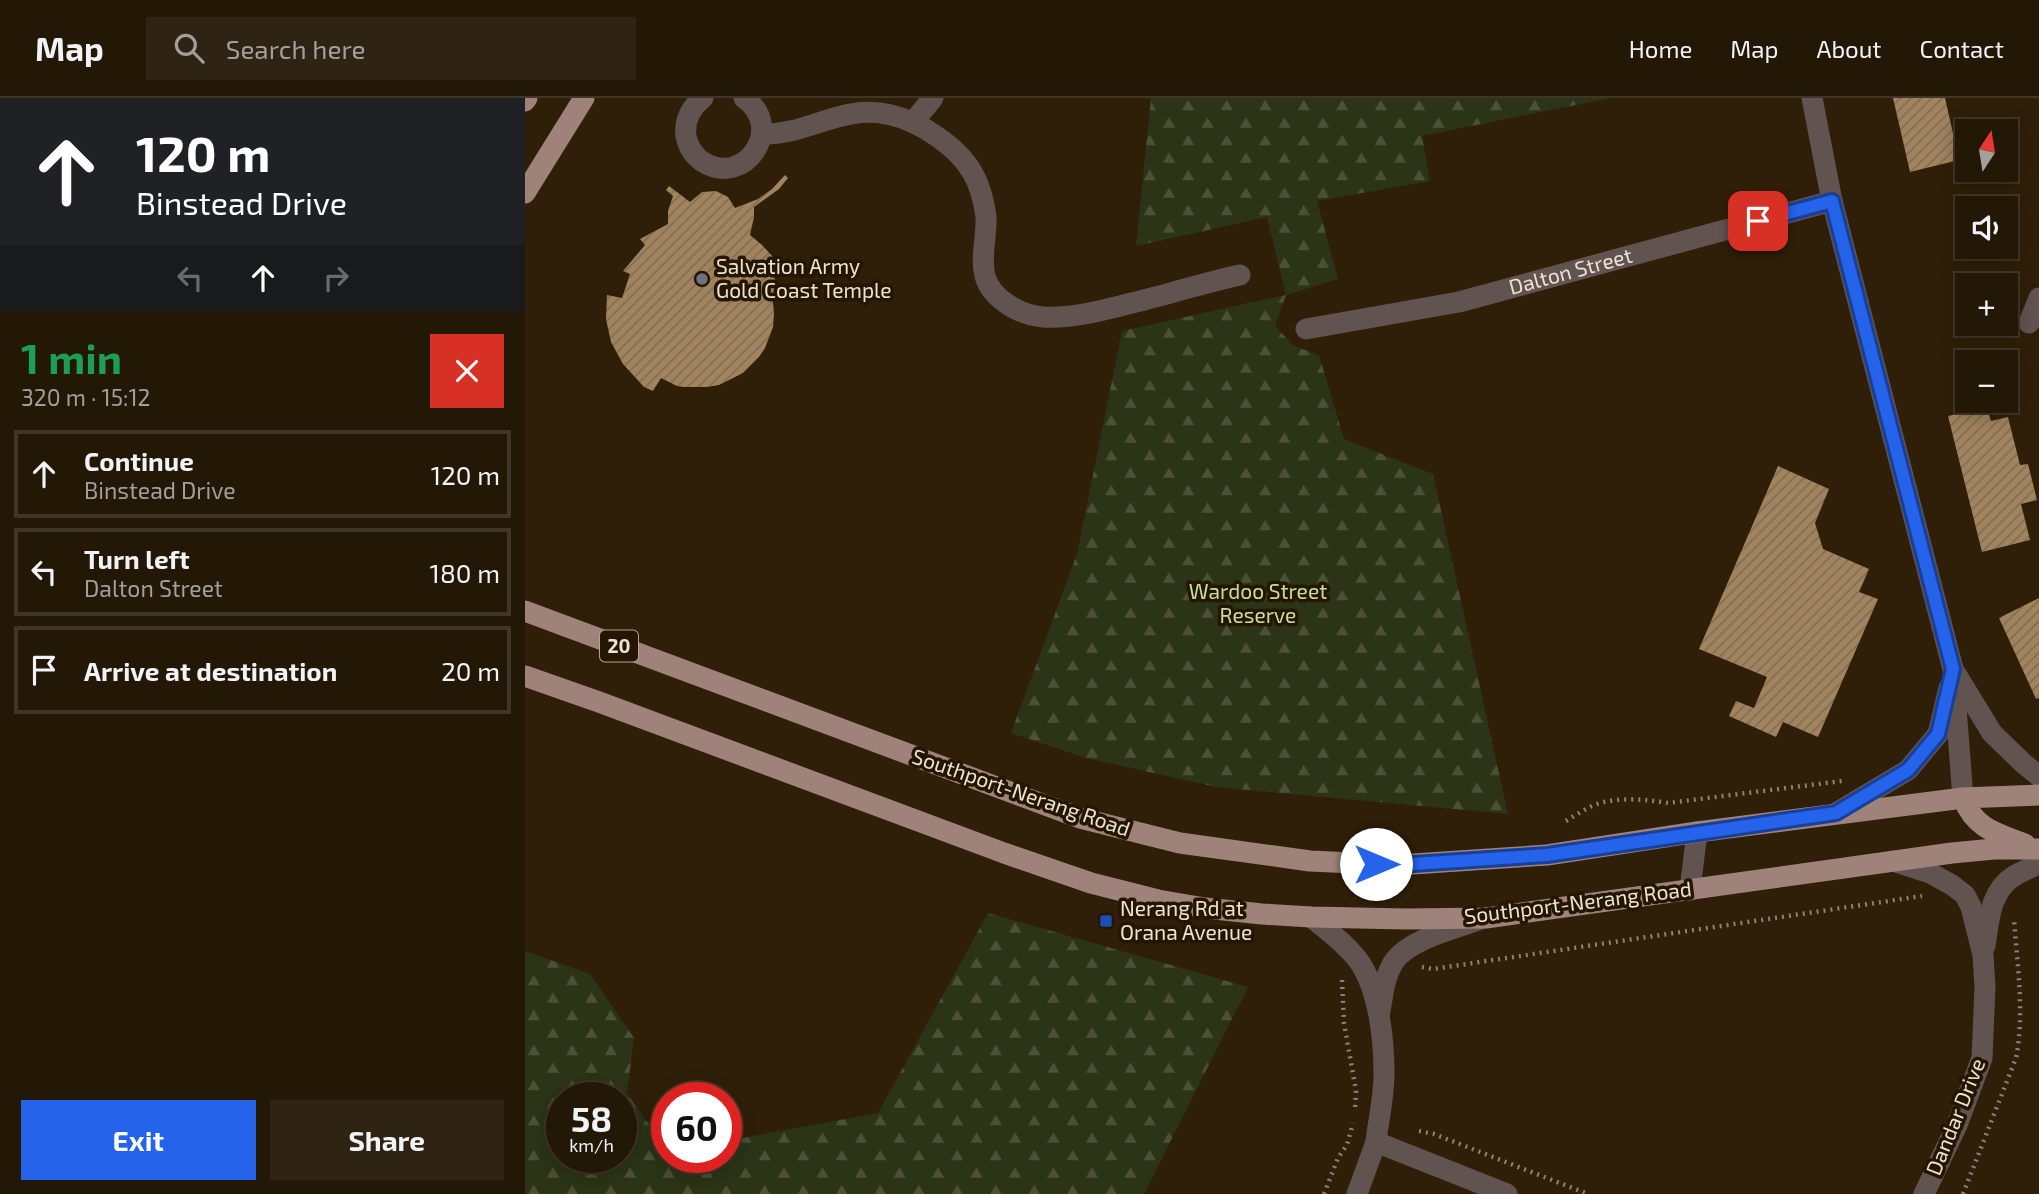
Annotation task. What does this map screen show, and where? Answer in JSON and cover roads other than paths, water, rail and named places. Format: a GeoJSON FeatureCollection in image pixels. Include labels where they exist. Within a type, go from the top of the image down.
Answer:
{"type":"FeatureCollection","features":[{"type":"Feature","properties":{"kind":"main road"},"geometry":{"type":"LineString","coordinates":[[525,193],[584,98]]}},
{"type":"Feature","properties":{"kind":"main road","name":"Southport-Nerang Road"},"geometry":{"type":"LineString","coordinates":[[525,611],[1080,818],[1180,843],[1310,861],[1398,865],[1547,855],[1836,813],[1963,798],[2039,795]]}},
{"type":"Feature","properties":{"kind":"main road","name":"Southport-Nerang Road"},"geometry":{"type":"LineString","coordinates":[[525,676],[1091,883],[1158,900],[1206,908],[1311,917],[1486,918],[1893,861],[1994,849],[2039,849]]}},
{"type":"Feature","properties":{"kind":"main road"},"geometry":{"type":"LineString","coordinates":[[1963,798],[1969,813],[1980,824],[2039,849]]}},
{"type":"Feature","properties":{"kind":"street"},"geometry":{"type":"LineString","coordinates":[[702,98],[689,113],[686,132],[689,145],[701,160],[720,168],[741,164],[747,160],[756,150],[762,134],[758,114],[744,98]]}},
{"type":"Feature","properties":{"kind":"street"},"geometry":{"type":"LineString","coordinates":[[913,122],[933,98]]}},
{"type":"Feature","properties":{"kind":"street"},"geometry":{"type":"LineString","coordinates":[[1812,98],[1832,201],[1953,669],[1963,798]]}},
{"type":"Feature","properties":{"kind":"street"},"geometry":{"type":"LineString","coordinates":[[762,134],[797,131],[841,115],[860,112],[889,114],[913,122],[951,148],[972,172],[985,209],[986,279],[1002,300],[1026,314],[1041,317],[1062,316],[1104,310],[1240,275]]}},
{"type":"Feature","properties":{"kind":"street","name":"Dalton Street"},"geometry":{"type":"LineString","coordinates":[[1305,329],[1459,302],[1832,201]]}},
{"type":"Feature","properties":{"kind":"street"},"geometry":{"type":"LineString","coordinates":[[2029,323],[2039,298]]}},
{"type":"Feature","properties":{"kind":"street"},"geometry":{"type":"LineString","coordinates":[[1953,669],[1992,733],[2039,776]]}},
{"type":"Feature","properties":{"kind":"street"},"geometry":{"type":"LineString","coordinates":[[1836,813],[1908,770],[1938,734],[1953,669]]}},
{"type":"Feature","properties":{"kind":"street"},"geometry":{"type":"LineString","coordinates":[[1690,890],[1697,832]]}},
{"type":"Feature","properties":{"kind":"street","name":"Dandar Drive"},"geometry":{"type":"LineString","coordinates":[[1893,861],[1930,873],[1965,895],[1971,907],[1983,954],[1985,987],[1982,1058],[1957,1125],[1924,1194]]}},
{"type":"Feature","properties":{"kind":"street","name":"Dandar Drive"},"geometry":{"type":"LineString","coordinates":[[1983,954],[1997,892],[2015,876],[2039,863]]}},
{"type":"Feature","properties":{"kind":"street"},"geometry":{"type":"LineString","coordinates":[[1311,917],[1360,962],[1368,977],[1380,1017]]}},
{"type":"Feature","properties":{"kind":"street"},"geometry":{"type":"LineString","coordinates":[[1357,1194],[1376,1142],[1384,1076],[1380,1017],[1384,985],[1393,964],[1400,954],[1414,945],[1486,918]]}},
{"type":"Feature","properties":{"kind":"street"},"geometry":{"type":"LineString","coordinates":[[1376,1142],[1507,1194]]}},
{"type":"Feature","properties":{"kind":"place","name":"Salvation Army Gold Coast Temple"},"geometry":{"type":"Point","coordinates":[702,279]}},
{"type":"Feature","properties":{"kind":"place","name":"Nerang Rd at Orana Avenue"},"geometry":{"type":"Point","coordinates":[1106,921]}},
{"type":"Feature","properties":{"kind":"park label","name":"Wardoo Street Reserve"},"geometry":{"type":"Point","coordinates":[1258,604]}}]}
